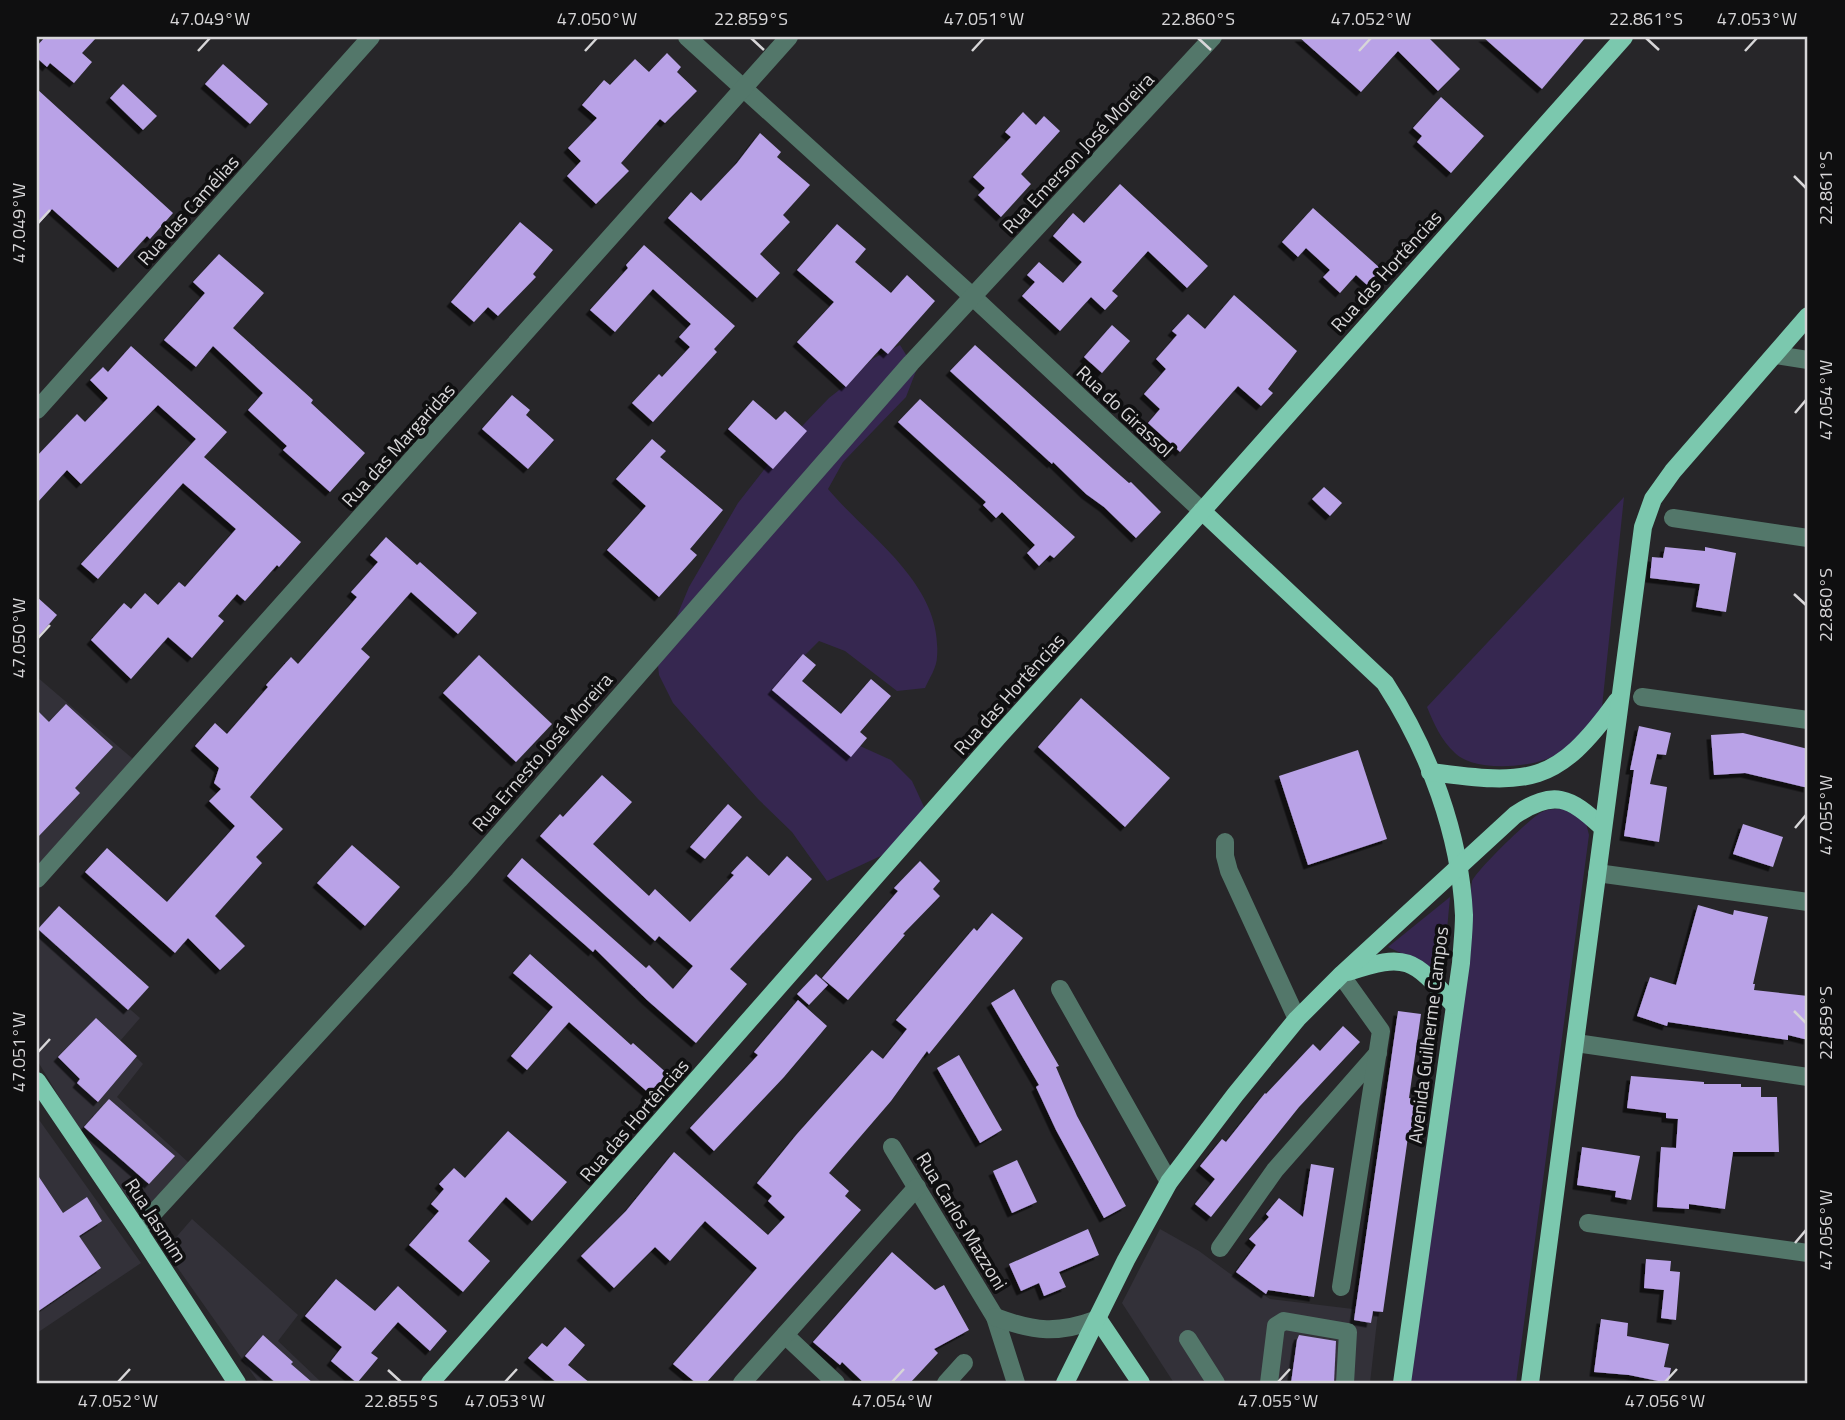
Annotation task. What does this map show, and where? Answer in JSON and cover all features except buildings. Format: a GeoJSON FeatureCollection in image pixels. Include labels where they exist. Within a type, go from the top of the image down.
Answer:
{"type":"FeatureCollection","features":[{"type":"Feature","properties":{"kind":"main road","name":"Rua das Hortências"},"geometry":{"type":"LineString","coordinates":[[430,1383],[997,738],[1623,37]]}},
{"type":"Feature","properties":{"kind":"main road"},"geometry":{"type":"LineString","coordinates":[[1530,1383],[1643,527],[1653,499],[1673,471],[1808,316]]}},
{"type":"Feature","properties":{"kind":"main road","name":"Rua do Girassol"},"geometry":{"type":"LineString","coordinates":[[1202,511],[1380,678],[1397,703],[1430,772],[1449,824],[1458,868]]}},
{"type":"Feature","properties":{"kind":"main road"},"geometry":{"type":"LineString","coordinates":[[1430,772],[1489,780],[1537,776],[1554,768],[1575,751],[1597,730],[1619,698]]}},
{"type":"Feature","properties":{"kind":"main road"},"geometry":{"type":"LineString","coordinates":[[1065,1383],[1126,1260],[1169,1182],[1297,1019],[1515,815],[1532,804],[1563,800],[1579,805],[1602,827]]}},
{"type":"Feature","properties":{"kind":"main road","name":"Avenida Guilherme Campos"},"geometry":{"type":"LineString","coordinates":[[1402,1383],[1461,963],[1464,916],[1458,868]]}},
{"type":"Feature","properties":{"kind":"main road"},"geometry":{"type":"LineString","coordinates":[[1341,975],[1380,962],[1399,961],[1415,966],[1454,1005]]}},
{"type":"Feature","properties":{"kind":"main road","name":"Rua Jasmim"},"geometry":{"type":"LineString","coordinates":[[37,1081],[237,1383]]}},
{"type":"Feature","properties":{"kind":"main road"},"geometry":{"type":"LineString","coordinates":[[1098,1319],[1141,1383]]}},
{"type":"Feature","properties":{"kind":"street","name":"Rua das Camélias"},"geometry":{"type":"LineString","coordinates":[[37,411],[371,37]]}},
{"type":"Feature","properties":{"kind":"street","name":"Rua do Girassol"},"geometry":{"type":"LineString","coordinates":[[687,37],[973,297],[1202,511]]}},
{"type":"Feature","properties":{"kind":"street","name":"Rua das Margaridas"},"geometry":{"type":"LineString","coordinates":[[37,879],[789,37]]}},
{"type":"Feature","properties":{"kind":"street","name":"Rua Emerson José Moreira"},"geometry":{"type":"LineString","coordinates":[[973,297],[1213,37]]}},
{"type":"Feature","properties":{"kind":"street","name":"Rua Ernesto José Moreira"},"geometry":{"type":"LineString","coordinates":[[138,1230],[459,880],[837,444],[973,297]]}},
{"type":"Feature","properties":{"kind":"street"},"geometry":{"type":"LineString","coordinates":[[1775,355],[1808,360]]}},
{"type":"Feature","properties":{"kind":"street"},"geometry":{"type":"LineString","coordinates":[[1673,518],[1808,538]]}},
{"type":"Feature","properties":{"kind":"street"},"geometry":{"type":"LineString","coordinates":[[1642,697],[1808,720]]}},
{"type":"Feature","properties":{"kind":"street"},"geometry":{"type":"LineString","coordinates":[[1225,842],[1229,871],[1297,1019]]}},
{"type":"Feature","properties":{"kind":"street"},"geometry":{"type":"LineString","coordinates":[[1597,873],[1808,902]]}},
{"type":"Feature","properties":{"kind":"street"},"geometry":{"type":"LineString","coordinates":[[1341,975],[1381,1031],[1341,1287]]}},
{"type":"Feature","properties":{"kind":"street"},"geometry":{"type":"LineString","coordinates":[[1060,989],[1169,1182]]}},
{"type":"Feature","properties":{"kind":"street"},"geometry":{"type":"LineString","coordinates":[[1576,1043],[1808,1077]]}},
{"type":"Feature","properties":{"kind":"street"},"geometry":{"type":"LineString","coordinates":[[1220,1248],[1275,1170],[1378,1053]]}},
{"type":"Feature","properties":{"kind":"street","name":"Rua Carlos Mazzoni"},"geometry":{"type":"LineString","coordinates":[[892,1147],[995,1317],[1016,1383]]}},
{"type":"Feature","properties":{"kind":"street"},"geometry":{"type":"LineString","coordinates":[[742,1383],[917,1187]]}},
{"type":"Feature","properties":{"kind":"street"},"geometry":{"type":"LineString","coordinates":[[1588,1223],[1808,1253]]}},
{"type":"Feature","properties":{"kind":"street","name":"Rua Carlos Mazzoni"},"geometry":{"type":"LineString","coordinates":[[995,1317],[1024,1328],[1049,1330],[1073,1328],[1098,1319]]}},
{"type":"Feature","properties":{"kind":"street"},"geometry":{"type":"LineString","coordinates":[[1269,1383],[1276,1326],[1283,1321],[1348,1332],[1345,1383]]}},
{"type":"Feature","properties":{"kind":"street"},"geometry":{"type":"LineString","coordinates":[[785,1335],[836,1383]]}},
{"type":"Feature","properties":{"kind":"street"},"geometry":{"type":"LineString","coordinates":[[1188,1339],[1216,1383]]}},
{"type":"Feature","properties":{"kind":"street"},"geometry":{"type":"LineString","coordinates":[[946,1383],[964,1363]]}},
{"type":"Feature","properties":{"kind":"shaded area"},"geometry":{"type":"Polygon","coordinates":[[[900,345],[916,371],[906,397],[843,462],[828,489],[882,544],[916,585],[928,607],[936,631],[936,665],[925,688],[897,691],[845,651],[819,641],[798,662],[794,693],[860,746],[891,760],[912,781],[925,809],[887,853],[827,881],[792,832],[758,799],[673,703],[659,675],[656,647],[674,623],[689,587],[738,503],[781,448],[829,398],[852,380],[872,359],[900,345]]]}},
{"type":"Feature","properties":{"kind":"shaded area"},"geometry":{"type":"Polygon","coordinates":[[[1624,497],[1602,707],[1571,744],[1548,759],[1520,765],[1490,766],[1464,759],[1446,743],[1427,707],[1624,497]]]}},
{"type":"Feature","properties":{"kind":"shaded area"},"geometry":{"type":"Polygon","coordinates":[[[37,677],[133,759],[37,866],[37,677]]]}},
{"type":"Feature","properties":{"kind":"shaded area"},"geometry":{"type":"Polygon","coordinates":[[[1570,808],[1585,819],[1589,835],[1516,1383],[1409,1383],[1472,881],[1493,856],[1536,816],[1548,810],[1570,808]]]}},
{"type":"Feature","properties":{"kind":"shaded area"},"geometry":{"type":"Polygon","coordinates":[[[1450,897],[1443,973],[1388,947],[1450,897]]]}},
{"type":"Feature","properties":{"kind":"shaded area"},"geometry":{"type":"Polygon","coordinates":[[[37,928],[140,1018],[120,1041],[143,1064],[117,1097],[189,1163],[151,1203],[135,1208],[76,1125],[37,1060],[37,928]]]}},
{"type":"Feature","properties":{"kind":"shaded area"},"geometry":{"type":"Polygon","coordinates":[[[37,1117],[141,1263],[37,1333],[37,1117]]]}},
{"type":"Feature","properties":{"kind":"shaded area"},"geometry":{"type":"Polygon","coordinates":[[[192,1219],[298,1315],[278,1341],[322,1383],[259,1383],[165,1250],[192,1219]]]}},
{"type":"Feature","properties":{"kind":"shaded area"},"geometry":{"type":"Polygon","coordinates":[[[1160,1229],[1199,1251],[1270,1299],[1378,1312],[1370,1383],[1174,1383],[1122,1303],[1160,1229]]]}}]}
